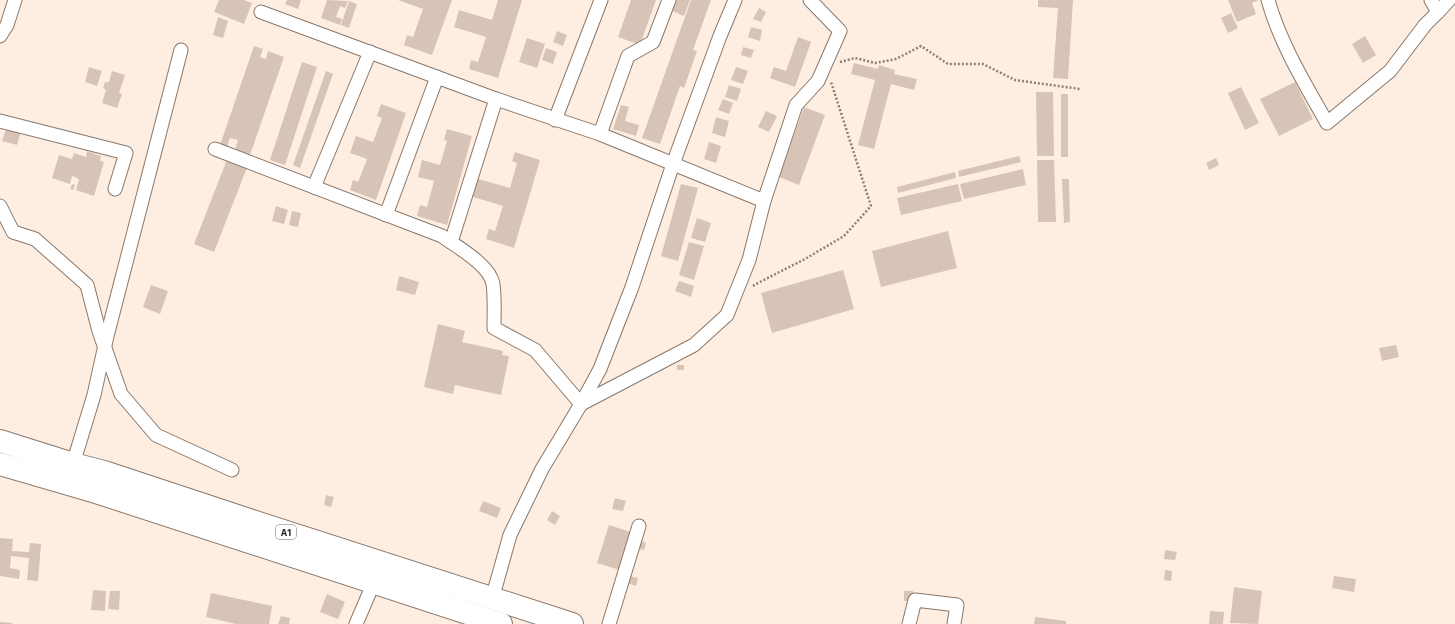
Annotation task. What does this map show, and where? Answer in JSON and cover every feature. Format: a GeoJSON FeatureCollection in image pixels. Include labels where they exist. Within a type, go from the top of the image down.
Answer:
{"type":"FeatureCollection","features":[{"type":"Feature","properties":{"kind":"highway","name":"A1"},"geometry":{"type":"LineString","coordinates":[[0,441],[104,472],[572,624]]}},
{"type":"Feature","properties":{"kind":"highway","name":"A1"},"geometry":{"type":"LineString","coordinates":[[0,464],[96,492],[501,624]]}},
{"type":"Feature","properties":{"kind":"street"},"geometry":{"type":"LineString","coordinates":[[0,36],[7,25],[15,0]]}},
{"type":"Feature","properties":{"kind":"street"},"geometry":{"type":"LineString","coordinates":[[555,120],[601,0]]}},
{"type":"Feature","properties":{"kind":"street"},"geometry":{"type":"LineString","coordinates":[[600,134],[628,56],[653,42],[670,0]]}},
{"type":"Feature","properties":{"kind":"street"},"geometry":{"type":"LineString","coordinates":[[492,599],[510,535],[542,469],[582,404],[600,369],[632,287],[673,164],[720,36],[735,0]]}},
{"type":"Feature","properties":{"kind":"street"},"geometry":{"type":"LineString","coordinates":[[582,404],[694,345],[727,315],[749,260],[764,201],[796,105],[818,81],[840,32],[810,0]]}},
{"type":"Feature","properties":{"kind":"street"},"geometry":{"type":"LineString","coordinates":[[1268,0],[1274,22],[1327,123],[1390,71],[1425,25],[1449,0]]}},
{"type":"Feature","properties":{"kind":"street"},"geometry":{"type":"LineString","coordinates":[[1431,0],[1438,12]]}},
{"type":"Feature","properties":{"kind":"street"},"geometry":{"type":"LineString","coordinates":[[261,12],[496,99],[600,134],[764,201]]}},
{"type":"Feature","properties":{"kind":"street"},"geometry":{"type":"LineString","coordinates":[[73,464],[94,395],[104,347],[181,50]]}},
{"type":"Feature","properties":{"kind":"street"},"geometry":{"type":"LineString","coordinates":[[314,187],[370,52]]}},
{"type":"Feature","properties":{"kind":"street"},"geometry":{"type":"LineString","coordinates":[[386,215],[437,77]]}},
{"type":"Feature","properties":{"kind":"street"},"geometry":{"type":"LineString","coordinates":[[451,242],[496,99]]}},
{"type":"Feature","properties":{"kind":"street"},"geometry":{"type":"LineString","coordinates":[[0,122],[126,153],[115,189]]}},
{"type":"Feature","properties":{"kind":"street"},"geometry":{"type":"LineString","coordinates":[[215,149],[442,236],[473,257],[484,268],[493,283],[494,328],[535,350],[582,404]]}},
{"type":"Feature","properties":{"kind":"street"},"geometry":{"type":"LineString","coordinates":[[0,206],[13,232],[35,239],[87,285],[99,331],[121,394],[156,435],[232,470]]}},
{"type":"Feature","properties":{"kind":"street"},"geometry":{"type":"LineString","coordinates":[[609,624],[639,526]]}},
{"type":"Feature","properties":{"kind":"street"},"geometry":{"type":"LineString","coordinates":[[356,624],[374,582]]}},
{"type":"Feature","properties":{"kind":"street"},"geometry":{"type":"LineString","coordinates":[[909,624],[915,600],[957,605],[954,624]]}},
{"type":"Feature","properties":{"kind":"path"},"geometry":{"type":"LineString","coordinates":[[751,289],[756,284],[844,236],[871,206],[825,65],[855,58],[875,63],[896,59],[921,46],[948,64],[983,64],[1015,80],[1080,89]]}},
{"type":"Feature","properties":{"kind":"building"},"geometry":{"type":"Polygon","coordinates":[[[219,0],[244,0],[252,3],[244,24],[214,12],[219,0]]]}},
{"type":"Feature","properties":{"kind":"building"},"geometry":{"type":"Polygon","coordinates":[[[287,0],[301,0],[298,9],[285,4],[287,0]]]}},
{"type":"Feature","properties":{"kind":"building"},"geometry":{"type":"Polygon","coordinates":[[[327,0],[348,1],[345,8],[340,6],[336,17],[342,19],[340,25],[321,18],[327,0]]]}},
{"type":"Feature","properties":{"kind":"building"},"geometry":{"type":"Polygon","coordinates":[[[398,0],[452,0],[432,55],[404,45],[407,35],[413,37],[423,9],[398,0]]]}},
{"type":"Feature","properties":{"kind":"building"},"geometry":{"type":"Polygon","coordinates":[[[498,0],[522,0],[498,78],[469,69],[471,60],[478,62],[486,37],[454,27],[459,10],[492,20],[498,0]]]}},
{"type":"Feature","properties":{"kind":"building"},"geometry":{"type":"Polygon","coordinates":[[[631,0],[656,0],[640,45],[618,37],[631,0]]]}},
{"type":"Feature","properties":{"kind":"building"},"geometry":{"type":"Polygon","coordinates":[[[676,0],[690,0],[684,16],[672,11],[676,0]]]}},
{"type":"Feature","properties":{"kind":"building"},"geometry":{"type":"Polygon","coordinates":[[[691,0],[711,0],[693,50],[697,51],[684,88],[680,86],[660,144],[642,138],[691,0]]]}},
{"type":"Feature","properties":{"kind":"building"},"geometry":{"type":"Polygon","coordinates":[[[1038,0],[1073,0],[1068,79],[1053,78],[1058,8],[1038,7],[1038,0]]]}},
{"type":"Feature","properties":{"kind":"building"},"geometry":{"type":"Polygon","coordinates":[[[1228,0],[1259,0],[1252,3],[1256,14],[1237,22],[1228,0]]]}},
{"type":"Feature","properties":{"kind":"building"},"geometry":{"type":"Polygon","coordinates":[[[349,1],[357,4],[349,28],[341,25],[349,1]]]}},
{"type":"Feature","properties":{"kind":"building"},"geometry":{"type":"Polygon","coordinates":[[[759,8],[766,12],[761,22],[753,19],[759,8]]]}},
{"type":"Feature","properties":{"kind":"building"},"geometry":{"type":"Polygon","coordinates":[[[1231,13],[1238,28],[1228,33],[1221,18],[1231,13]]]}},
{"type":"Feature","properties":{"kind":"building"},"geometry":{"type":"Polygon","coordinates":[[[218,17],[228,21],[223,38],[213,35],[218,17]]]}},
{"type":"Feature","properties":{"kind":"building"},"geometry":{"type":"Polygon","coordinates":[[[751,27],[762,30],[760,41],[748,37],[751,27]]]}},
{"type":"Feature","properties":{"kind":"building"},"geometry":{"type":"Polygon","coordinates":[[[557,31],[567,35],[563,46],[553,42],[557,31]]]}},
{"type":"Feature","properties":{"kind":"building"},"geometry":{"type":"Polygon","coordinates":[[[1365,36],[1376,55],[1363,63],[1352,44],[1365,36]]]}},
{"type":"Feature","properties":{"kind":"building"},"geometry":{"type":"Polygon","coordinates":[[[798,37],[811,42],[795,87],[770,78],[774,67],[786,71],[798,37]]]}},
{"type":"Feature","properties":{"kind":"building"},"geometry":{"type":"Polygon","coordinates":[[[527,38],[545,44],[537,68],[519,62],[527,38]]]}},
{"type":"Feature","properties":{"kind":"building"},"geometry":{"type":"Polygon","coordinates":[[[254,46],[263,49],[260,57],[266,59],[268,51],[284,57],[250,155],[235,150],[238,140],[230,138],[227,147],[220,145],[254,46]]]}},
{"type":"Feature","properties":{"kind":"building"},"geometry":{"type":"Polygon","coordinates":[[[743,47],[754,50],[751,58],[741,55],[743,47]]]}},
{"type":"Feature","properties":{"kind":"building"},"geometry":{"type":"Polygon","coordinates":[[[546,48],[557,52],[553,64],[542,60],[546,48]]]}},
{"type":"Feature","properties":{"kind":"building"},"geometry":{"type":"Polygon","coordinates":[[[302,62],[317,67],[285,165],[270,160],[302,62]]]}},
{"type":"Feature","properties":{"kind":"building"},"geometry":{"type":"Polygon","coordinates":[[[854,63],[878,69],[879,65],[895,70],[894,74],[917,79],[914,90],[891,84],[874,149],[858,145],[875,80],[851,74],[854,63]]]}},
{"type":"Feature","properties":{"kind":"building"},"geometry":{"type":"Polygon","coordinates":[[[89,67],[102,71],[97,86],[85,82],[89,67]]]}},
{"type":"Feature","properties":{"kind":"building"},"geometry":{"type":"Polygon","coordinates":[[[736,67],[748,71],[743,84],[731,80],[736,67]]]}},
{"type":"Feature","properties":{"kind":"building"},"geometry":{"type":"Polygon","coordinates":[[[112,71],[125,75],[119,93],[122,94],[117,108],[102,103],[106,90],[103,88],[105,82],[109,82],[112,71]]]}},
{"type":"Feature","properties":{"kind":"building"},"geometry":{"type":"Polygon","coordinates":[[[326,71],[333,74],[300,168],[293,165],[326,71]]]}},
{"type":"Feature","properties":{"kind":"building"},"geometry":{"type":"Polygon","coordinates":[[[1295,82],[1313,119],[1279,136],[1260,99],[1295,82]]]}},
{"type":"Feature","properties":{"kind":"building"},"geometry":{"type":"Polygon","coordinates":[[[729,85],[741,89],[737,101],[725,97],[729,85]]]}},
{"type":"Feature","properties":{"kind":"building"},"geometry":{"type":"Polygon","coordinates":[[[1241,87],[1259,123],[1245,130],[1228,93],[1241,87]]]}},
{"type":"Feature","properties":{"kind":"building"},"geometry":{"type":"Polygon","coordinates":[[[1036,92],[1053,92],[1054,156],[1037,156],[1036,92]]]}},
{"type":"Feature","properties":{"kind":"building"},"geometry":{"type":"Polygon","coordinates":[[[1061,94],[1068,94],[1068,157],[1061,157],[1061,94]]]}},
{"type":"Feature","properties":{"kind":"building"},"geometry":{"type":"Polygon","coordinates":[[[723,99],[733,103],[729,114],[718,110],[723,99]]]}},
{"type":"Feature","properties":{"kind":"building"},"geometry":{"type":"Polygon","coordinates":[[[381,104],[406,113],[376,200],[350,190],[353,180],[358,182],[367,159],[350,153],[356,136],[373,142],[382,118],[377,116],[381,104]]]}},
{"type":"Feature","properties":{"kind":"building"},"geometry":{"type":"Polygon","coordinates":[[[621,105],[629,107],[625,121],[639,125],[636,136],[613,129],[621,105]]]}},
{"type":"Feature","properties":{"kind":"building"},"geometry":{"type":"Polygon","coordinates":[[[804,107],[825,115],[799,185],[779,177],[804,107]]]}},
{"type":"Feature","properties":{"kind":"building"},"geometry":{"type":"Polygon","coordinates":[[[766,111],[777,116],[769,132],[758,127],[766,111]]]}},
{"type":"Feature","properties":{"kind":"building"},"geometry":{"type":"Polygon","coordinates":[[[716,117],[729,121],[725,137],[712,133],[716,117]]]}},
{"type":"Feature","properties":{"kind":"building"},"geometry":{"type":"Polygon","coordinates":[[[7,126],[21,131],[17,145],[2,141],[7,126]]]}},
{"type":"Feature","properties":{"kind":"building"},"geometry":{"type":"Polygon","coordinates":[[[447,129],[472,136],[447,225],[417,216],[420,205],[427,207],[434,181],[418,177],[422,160],[440,165],[447,141],[444,140],[447,129]]]}},
{"type":"Feature","properties":{"kind":"building"},"geometry":{"type":"Polygon","coordinates":[[[709,142],[721,146],[716,163],[704,159],[709,142]]]}},
{"type":"Feature","properties":{"kind":"building"},"geometry":{"type":"Polygon","coordinates":[[[87,151],[101,156],[100,161],[104,162],[94,196],[76,190],[79,179],[72,176],[70,184],[52,178],[59,155],[72,159],[74,153],[86,157],[87,151]]]}},
{"type":"Feature","properties":{"kind":"building"},"geometry":{"type":"Polygon","coordinates":[[[515,152],[540,160],[514,248],[486,239],[489,229],[495,231],[503,206],[470,196],[475,178],[510,188],[517,163],[512,161],[515,152]]]}},
{"type":"Feature","properties":{"kind":"building"},"geometry":{"type":"Polygon","coordinates":[[[1019,156],[1021,162],[959,177],[958,171],[1019,156]]]}},
{"type":"Feature","properties":{"kind":"building"},"geometry":{"type":"Polygon","coordinates":[[[228,157],[248,165],[214,252],[194,244],[228,157]]]}},
{"type":"Feature","properties":{"kind":"building"},"geometry":{"type":"Polygon","coordinates":[[[1216,158],[1219,165],[1209,170],[1206,163],[1216,158]]]}},
{"type":"Feature","properties":{"kind":"building"},"geometry":{"type":"Polygon","coordinates":[[[1037,160],[1054,160],[1056,222],[1038,222],[1037,160]]]}},
{"type":"Feature","properties":{"kind":"building"},"geometry":{"type":"Polygon","coordinates":[[[1023,169],[1026,185],[964,199],[960,184],[1023,169]]]}},
{"type":"Feature","properties":{"kind":"building"},"geometry":{"type":"Polygon","coordinates":[[[955,172],[956,178],[898,193],[897,187],[955,172]]]}},
{"type":"Feature","properties":{"kind":"building"},"geometry":{"type":"Polygon","coordinates":[[[1062,179],[1069,179],[1070,222],[1064,223],[1062,179]]]}},
{"type":"Feature","properties":{"kind":"building"},"geometry":{"type":"Polygon","coordinates":[[[72,184],[75,185],[73,190],[70,189],[72,184]]]}},
{"type":"Feature","properties":{"kind":"building"},"geometry":{"type":"Polygon","coordinates":[[[681,184],[698,188],[678,261],[661,256],[681,184]]]}},
{"type":"Feature","properties":{"kind":"building"},"geometry":{"type":"Polygon","coordinates":[[[958,184],[962,201],[901,215],[897,198],[958,184]]]}},
{"type":"Feature","properties":{"kind":"building"},"geometry":{"type":"Polygon","coordinates":[[[276,206],[288,210],[284,224],[272,221],[276,206]]]}},
{"type":"Feature","properties":{"kind":"building"},"geometry":{"type":"Polygon","coordinates":[[[292,211],[301,213],[298,227],[289,225],[292,211]]]}},
{"type":"Feature","properties":{"kind":"building"},"geometry":{"type":"Polygon","coordinates":[[[697,218],[711,223],[705,242],[691,238],[697,218]]]}},
{"type":"Feature","properties":{"kind":"building"},"geometry":{"type":"Polygon","coordinates":[[[948,231],[957,268],[881,287],[872,251],[948,231]]]}},
{"type":"Feature","properties":{"kind":"building"},"geometry":{"type":"Polygon","coordinates":[[[689,242],[704,246],[694,280],[679,275],[689,242]]]}},
{"type":"Feature","properties":{"kind":"building"},"geometry":{"type":"Polygon","coordinates":[[[843,270],[854,309],[772,333],[761,293],[843,270]]]}},
{"type":"Feature","properties":{"kind":"building"},"geometry":{"type":"Polygon","coordinates":[[[399,276],[419,282],[415,295],[396,290],[399,276]]]}},
{"type":"Feature","properties":{"kind":"building"},"geometry":{"type":"Polygon","coordinates":[[[679,281],[694,286],[691,297],[675,291],[679,281]]]}},
{"type":"Feature","properties":{"kind":"building"},"geometry":{"type":"Polygon","coordinates":[[[151,285],[168,291],[160,314],[143,307],[151,285]]]}},
{"type":"Feature","properties":{"kind":"building"},"geometry":{"type":"Polygon","coordinates":[[[438,324],[465,331],[462,342],[503,351],[502,355],[509,356],[501,395],[455,385],[453,394],[424,387],[438,324]]]}},
{"type":"Feature","properties":{"kind":"building"},"geometry":{"type":"Polygon","coordinates":[[[1396,345],[1399,357],[1382,361],[1379,348],[1396,345]]]}},
{"type":"Feature","properties":{"kind":"building"},"geometry":{"type":"Polygon","coordinates":[[[677,365],[684,365],[684,370],[677,370],[677,365]]]}},
{"type":"Feature","properties":{"kind":"building"},"geometry":{"type":"Polygon","coordinates":[[[326,495],[334,497],[331,507],[324,505],[326,495]]]}},
{"type":"Feature","properties":{"kind":"building"},"geometry":{"type":"Polygon","coordinates":[[[615,498],[626,501],[623,511],[612,509],[615,498]]]}},
{"type":"Feature","properties":{"kind":"building"},"geometry":{"type":"Polygon","coordinates":[[[483,501],[501,508],[497,518],[479,511],[483,501]]]}},
{"type":"Feature","properties":{"kind":"building"},"geometry":{"type":"Polygon","coordinates":[[[552,511],[560,516],[555,525],[547,520],[552,511]]]}},
{"type":"Feature","properties":{"kind":"building"},"geometry":{"type":"Polygon","coordinates":[[[609,525],[634,533],[623,571],[597,563],[609,525]]]}},
{"type":"Feature","properties":{"kind":"building"},"geometry":{"type":"Polygon","coordinates":[[[0,538],[13,539],[12,551],[29,552],[30,543],[41,544],[38,581],[27,580],[29,558],[11,556],[10,568],[20,570],[19,579],[0,576],[0,538]]]}},
{"type":"Feature","properties":{"kind":"building"},"geometry":{"type":"Polygon","coordinates":[[[641,541],[646,543],[644,550],[639,549],[641,541]]]}},
{"type":"Feature","properties":{"kind":"building"},"geometry":{"type":"Polygon","coordinates":[[[1165,550],[1177,552],[1175,560],[1164,559],[1165,550]]]}},
{"type":"Feature","properties":{"kind":"building"},"geometry":{"type":"Polygon","coordinates":[[[1165,570],[1172,571],[1171,581],[1164,580],[1165,570]]]}},
{"type":"Feature","properties":{"kind":"building"},"geometry":{"type":"Polygon","coordinates":[[[629,576],[638,578],[636,586],[627,583],[629,576]]]}},
{"type":"Feature","properties":{"kind":"building"},"geometry":{"type":"Polygon","coordinates":[[[1334,576],[1356,579],[1354,592],[1332,588],[1334,576]]]}},
{"type":"Feature","properties":{"kind":"building"},"geometry":{"type":"Polygon","coordinates":[[[1234,587],[1262,591],[1258,624],[1230,623],[1234,587]]]}},
{"type":"Feature","properties":{"kind":"building"},"geometry":{"type":"Polygon","coordinates":[[[93,590],[106,591],[105,611],[91,610],[93,590]]]}},
{"type":"Feature","properties":{"kind":"building"},"geometry":{"type":"Polygon","coordinates":[[[110,591],[120,591],[119,610],[108,609],[110,591]]]}},
{"type":"Feature","properties":{"kind":"building"},"geometry":{"type":"Polygon","coordinates":[[[904,591],[913,591],[913,601],[904,601],[904,591]]]}},
{"type":"Feature","properties":{"kind":"building"},"geometry":{"type":"Polygon","coordinates":[[[211,593],[272,606],[269,624],[236,624],[206,617],[211,593]]]}},
{"type":"Feature","properties":{"kind":"building"},"geometry":{"type":"Polygon","coordinates":[[[327,594],[345,602],[338,619],[320,612],[327,594]]]}},
{"type":"Feature","properties":{"kind":"building"},"geometry":{"type":"Polygon","coordinates":[[[1210,611],[1224,612],[1223,624],[1209,624],[1210,611]]]}},
{"type":"Feature","properties":{"kind":"building"},"geometry":{"type":"Polygon","coordinates":[[[281,616],[290,618],[289,624],[278,624],[281,616]]]}},
{"type":"Feature","properties":{"kind":"building"},"geometry":{"type":"Polygon","coordinates":[[[1035,617],[1066,621],[1066,624],[1034,624],[1035,617]]]}},
{"type":"Feature","properties":{"kind":"building"},"geometry":{"type":"Polygon","coordinates":[[[0,622],[13,623],[0,624],[0,622]]]}}]}
